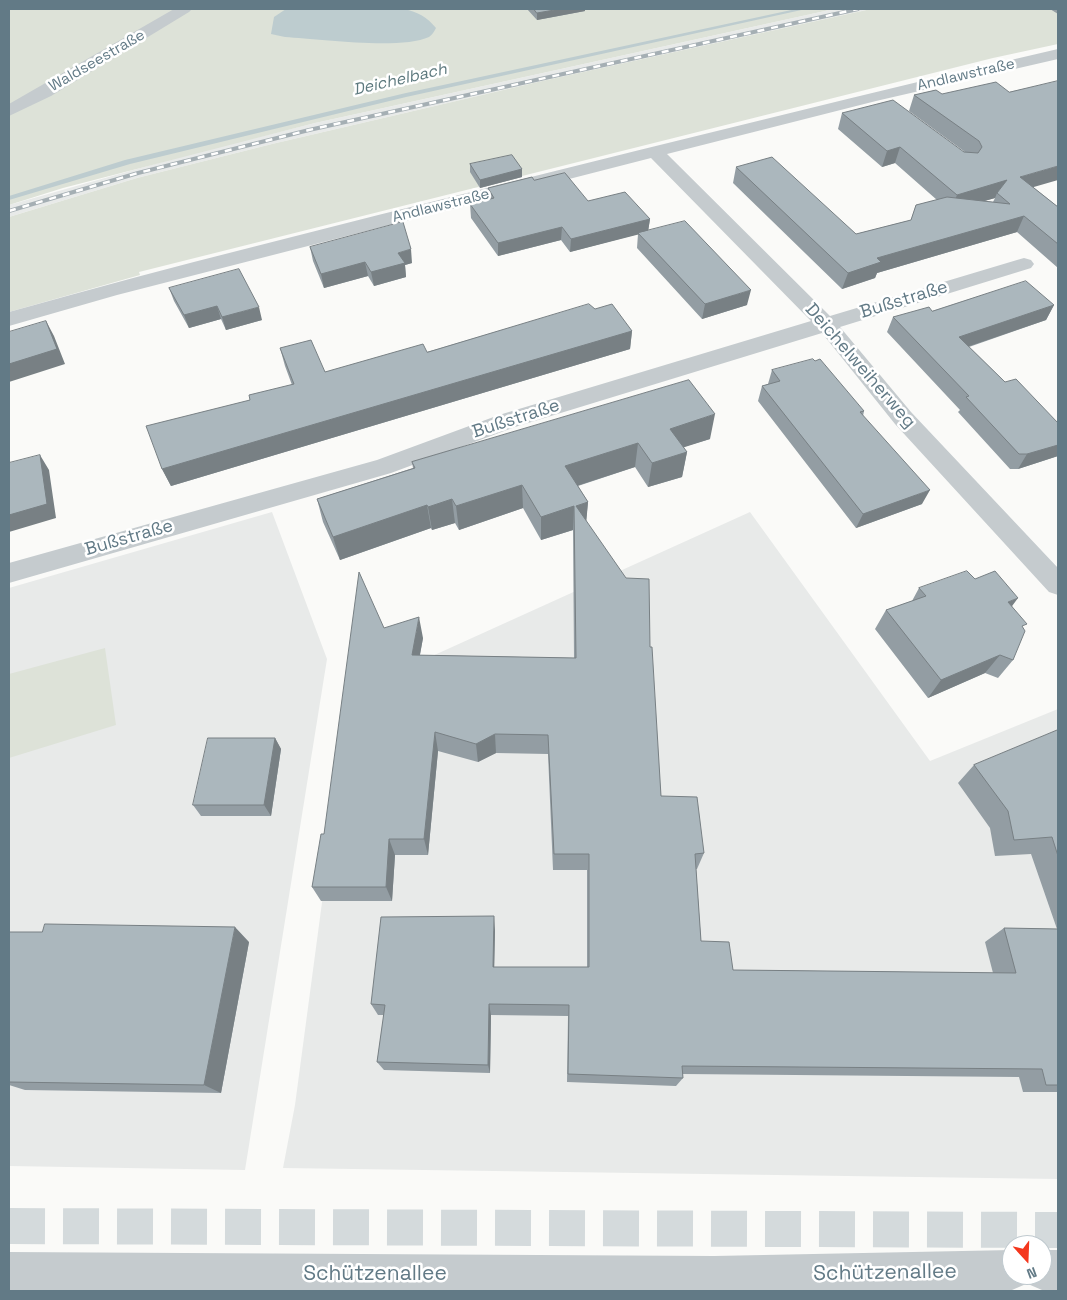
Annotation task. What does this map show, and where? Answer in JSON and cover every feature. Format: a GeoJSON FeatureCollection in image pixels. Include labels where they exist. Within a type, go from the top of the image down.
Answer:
{"type":"FeatureCollection","features":[{"type":"Feature","properties":{"kind":"street","name":"Waldseestraße"},"geometry":{"type":"LineString","coordinates":[[9,110],[45,92],[184,9]]}},
{"type":"Feature","properties":{"kind":"street","name":"Andlawstraße"},"geometry":{"type":"LineString","coordinates":[[9,319],[110,290],[328,234],[656,153],[875,96],[1058,54]]}},
{"type":"Feature","properties":{"kind":"street"},"geometry":{"type":"LineString","coordinates":[[875,96],[890,108]]}},
{"type":"Feature","properties":{"kind":"street","name":"Deichelweiherweg"},"geometry":{"type":"LineString","coordinates":[[656,153],[826,324],[903,418],[1058,585]]}},
{"type":"Feature","properties":{"kind":"street","name":"Bußstraße"},"geometry":{"type":"LineString","coordinates":[[9,572],[382,466],[507,421],[1024,264]]}},
{"type":"Feature","properties":{"kind":"street","name":"Schützenallee"},"geometry":{"type":"LineString","coordinates":[[9,1272],[51,1282],[715,1284],[1002,1270]]}},
{"type":"Feature","properties":{"kind":"shaded area"},"geometry":{"type":"Polygon","coordinates":[[[9,9],[834,9],[315,123],[63,188],[9,205],[9,9]]]}},
{"type":"Feature","properties":{"kind":"shaded area"},"geometry":{"type":"Polygon","coordinates":[[[286,9],[404,9],[422,15],[436,28],[429,37],[399,43],[338,41],[285,37],[271,34],[274,17],[286,9]]]}},
{"type":"Feature","properties":{"kind":"shaded area"},"geometry":{"type":"Polygon","coordinates":[[[834,9],[871,9],[542,81],[272,144],[137,178],[9,217],[9,205],[183,156],[315,123],[834,9]]]}},
{"type":"Feature","properties":{"kind":"shaded area"},"geometry":{"type":"Polygon","coordinates":[[[871,9],[1058,9],[1058,44],[993,58],[139,272],[140,275],[9,312],[9,217],[137,178],[272,144],[542,81],[871,9]]]}},
{"type":"Feature","properties":{"kind":"shaded area"},"geometry":{"type":"Polygon","coordinates":[[[272,512],[327,659],[245,1170],[9,1166],[9,588],[272,512]]]}},
{"type":"Feature","properties":{"kind":"shaded area"},"geometry":{"type":"Polygon","coordinates":[[[750,512],[930,761],[1058,709],[1058,1179],[283,1168],[295,1105],[329,850],[408,667],[750,512]]]}},
{"type":"Feature","properties":{"kind":"shaded area"},"geometry":{"type":"Polygon","coordinates":[[[105,648],[116,725],[9,758],[9,674],[105,648]]]}},
{"type":"Feature","properties":{"kind":"building"},"geometry":{"type":"Polygon","coordinates":[[[534,9],[560,9],[537,13],[534,9]]]}},
{"type":"Feature","properties":{"kind":"building"},"geometry":{"type":"Polygon","coordinates":[[[1058,81],[1058,166],[1020,177],[1058,207],[1058,244],[1024,216],[877,258],[881,262],[848,273],[736,167],[772,157],[856,234],[911,220],[916,205],[947,197],[1010,204],[997,193],[1007,180],[957,195],[900,147],[887,151],[842,113],[893,100],[964,152],[978,153],[982,147],[979,141],[914,95],[936,90],[942,94],[996,82],[1009,92],[1058,81]]]}},
{"type":"Feature","properties":{"kind":"building"},"geometry":{"type":"Polygon","coordinates":[[[512,155],[522,169],[480,180],[470,164],[512,155]]]}},
{"type":"Feature","properties":{"kind":"building"},"geometry":{"type":"Polygon","coordinates":[[[565,173],[588,201],[625,192],[650,219],[571,239],[562,227],[498,243],[470,204],[494,198],[488,188],[532,177],[534,180],[565,173]]]}},
{"type":"Feature","properties":{"kind":"building"},"geometry":{"type":"Polygon","coordinates":[[[685,221],[751,290],[705,304],[638,233],[685,221]]]}},
{"type":"Feature","properties":{"kind":"building"},"geometry":{"type":"Polygon","coordinates":[[[403,222],[411,249],[398,253],[405,263],[371,272],[365,262],[321,274],[310,247],[403,222]]]}},
{"type":"Feature","properties":{"kind":"building"},"geometry":{"type":"Polygon","coordinates":[[[239,269],[259,307],[222,317],[217,306],[184,315],[169,288],[239,269]]]}},
{"type":"Feature","properties":{"kind":"building"},"geometry":{"type":"Polygon","coordinates":[[[1026,281],[1054,305],[959,337],[1005,382],[1016,379],[1058,423],[1058,445],[1027,454],[1019,454],[966,397],[969,396],[893,317],[929,307],[932,311],[1026,281]]]}},
{"type":"Feature","properties":{"kind":"building"},"geometry":{"type":"Polygon","coordinates":[[[589,304],[595,309],[612,304],[632,331],[162,469],[146,426],[250,400],[249,395],[294,384],[280,348],[311,340],[325,372],[423,344],[427,352],[589,304]]]}},
{"type":"Feature","properties":{"kind":"building"},"geometry":{"type":"Polygon","coordinates":[[[46,321],[57,349],[9,364],[9,332],[46,321]]]}},
{"type":"Feature","properties":{"kind":"building"},"geometry":{"type":"Polygon","coordinates":[[[813,359],[815,361],[820,359],[864,411],[860,412],[930,490],[863,514],[762,386],[780,381],[772,370],[813,359]]]}},
{"type":"Feature","properties":{"kind":"building"},"geometry":{"type":"Polygon","coordinates":[[[689,380],[715,414],[670,429],[687,452],[652,463],[638,443],[565,466],[588,502],[576,506],[626,578],[649,579],[650,647],[652,647],[661,796],[697,797],[704,853],[695,854],[701,941],[729,942],[733,970],[1016,973],[1004,928],[1058,929],[1058,1085],[1046,1085],[1042,1069],[682,1066],[683,1078],[568,1074],[569,1005],[489,1004],[488,1065],[377,1062],[385,1005],[371,1004],[381,917],[494,916],[493,967],[589,967],[589,854],[554,854],[548,735],[495,734],[476,744],[435,732],[424,839],[389,839],[386,887],[312,887],[321,834],[324,834],[359,572],[384,628],[419,617],[412,655],[576,658],[574,506],[541,517],[522,485],[456,506],[452,499],[428,507],[427,505],[333,537],[317,499],[415,468],[412,462],[689,380]]]}},
{"type":"Feature","properties":{"kind":"building"},"geometry":{"type":"Polygon","coordinates":[[[40,455],[47,504],[9,515],[9,463],[40,455]]]}},
{"type":"Feature","properties":{"kind":"building"},"geometry":{"type":"Polygon","coordinates":[[[967,571],[975,579],[995,571],[1018,598],[1008,602],[1027,624],[1022,626],[1025,631],[1013,660],[1000,655],[941,680],[886,610],[926,596],[919,588],[967,571]]]}},
{"type":"Feature","properties":{"kind":"building"},"geometry":{"type":"Polygon","coordinates":[[[1058,730],[1058,856],[1052,837],[1014,840],[1008,811],[974,765],[1058,730]]]}},
{"type":"Feature","properties":{"kind":"building"},"geometry":{"type":"Polygon","coordinates":[[[208,738],[275,738],[264,805],[193,805],[208,738]]]}},
{"type":"Feature","properties":{"kind":"building"},"geometry":{"type":"Polygon","coordinates":[[[45,924],[235,927],[204,1085],[9,1082],[9,932],[42,932],[45,924]]]}},
{"type":"Feature","properties":{"kind":"waterway","name":"Deichelbach"},"geometry":{"type":"LineString","coordinates":[[9,198],[128,162],[406,95],[803,9]]}},
{"type":"Feature","properties":{"kind":"tunnel"},"geometry":{"type":"LineString","coordinates":[[9,1226],[1058,1230]]}},
{"type":"Feature","properties":{"kind":"railway"},"geometry":{"type":"LineString","coordinates":[[9,211],[138,173],[309,130],[858,9]]}}]}
